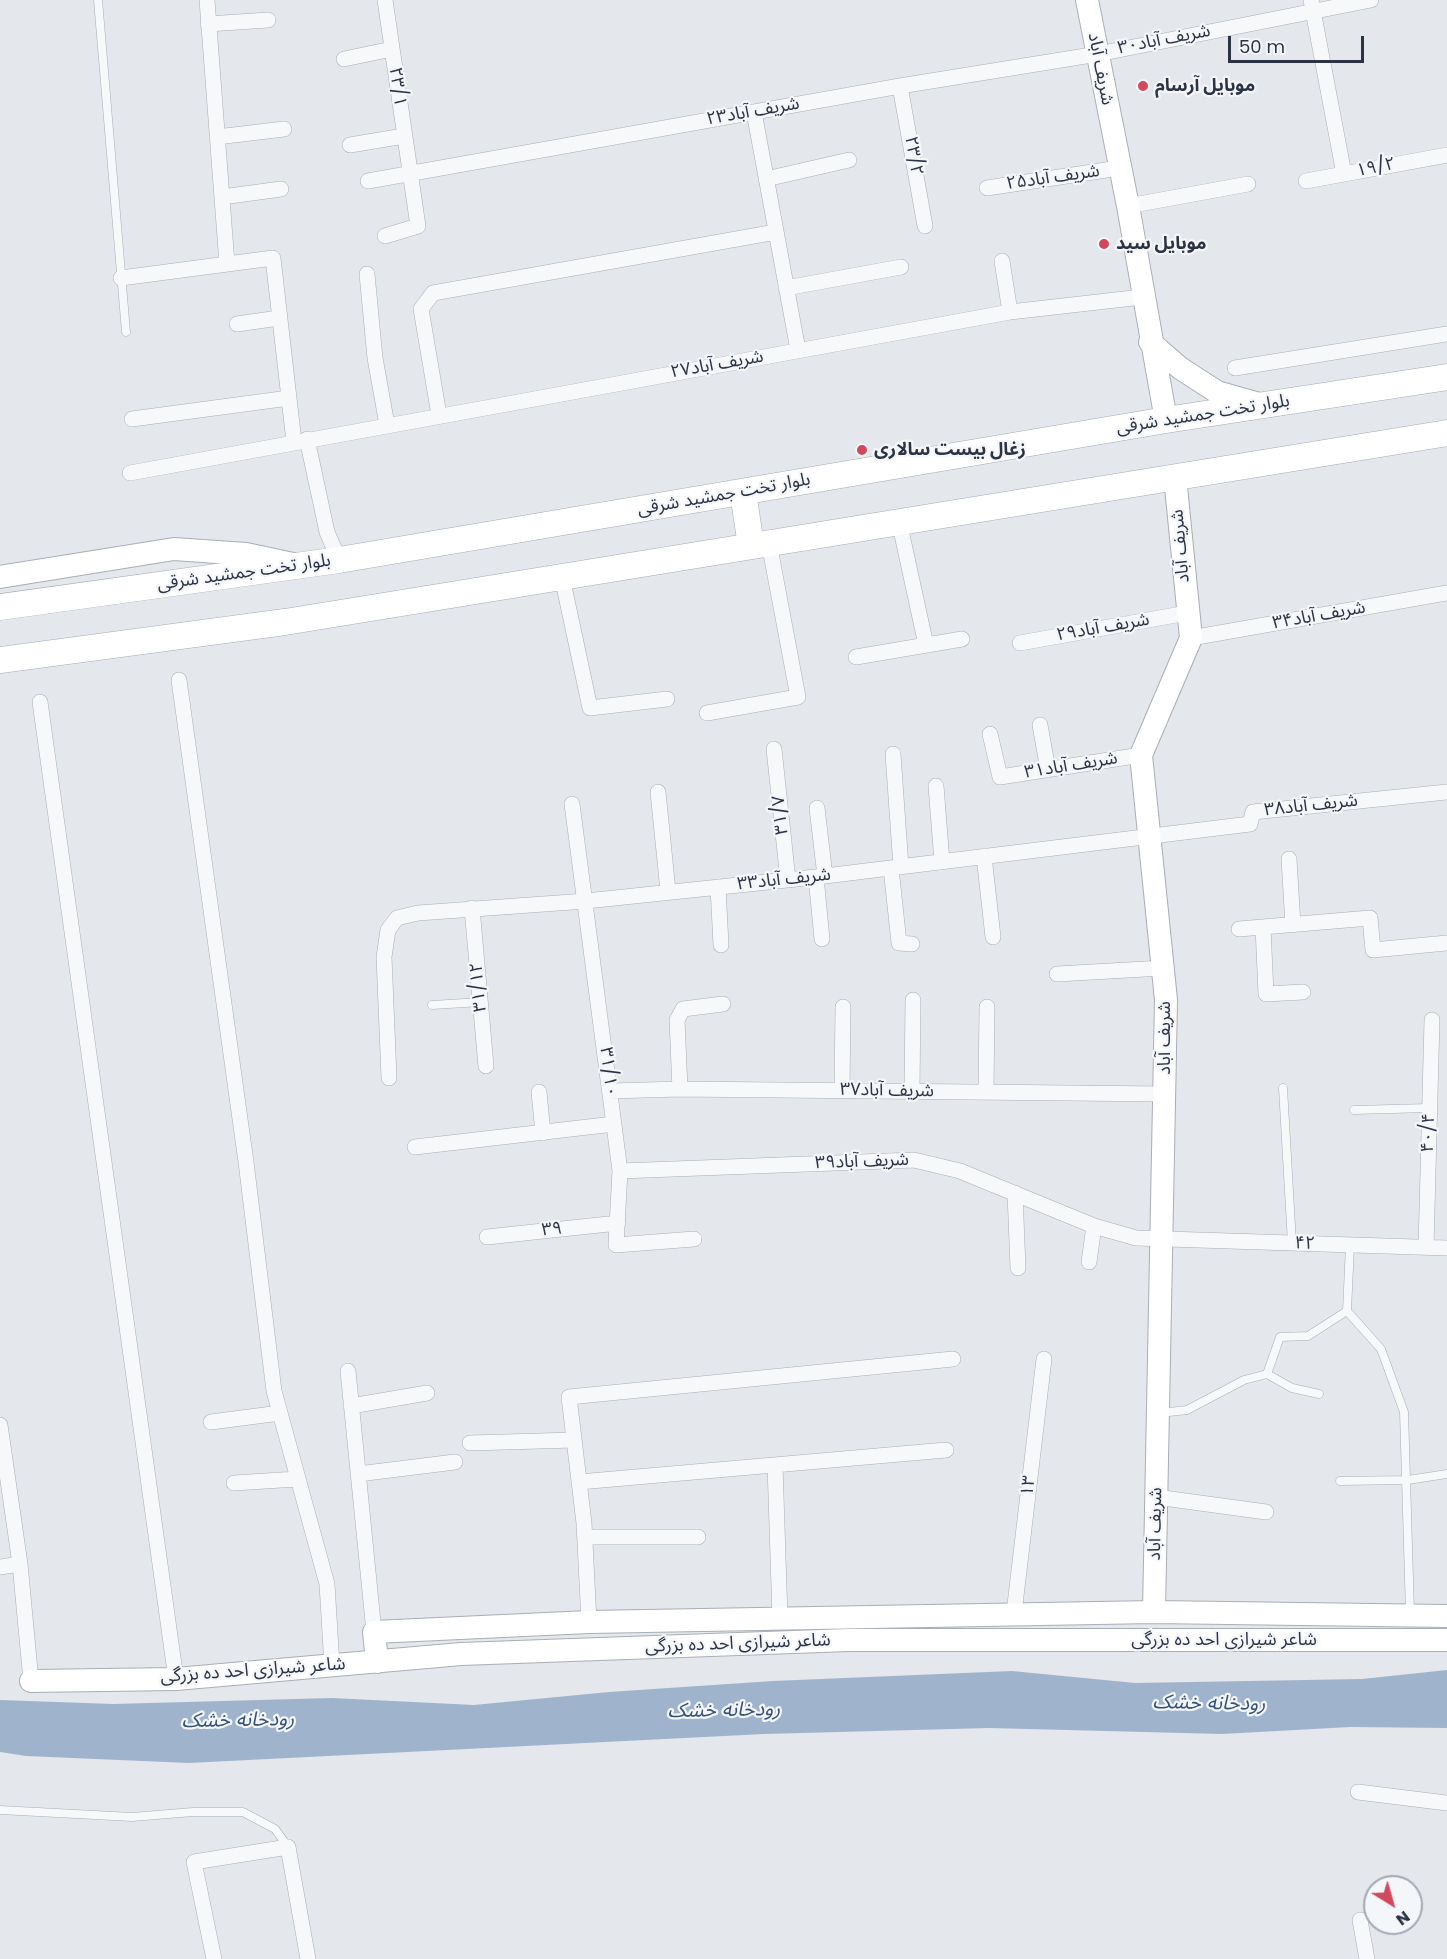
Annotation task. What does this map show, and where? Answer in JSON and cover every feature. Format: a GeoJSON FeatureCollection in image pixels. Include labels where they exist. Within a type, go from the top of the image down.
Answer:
{"type":"FeatureCollection","features":[{"type":"Feature","properties":{"kind":"main road","name":"بلوار تخت جمشید شرقی"},"geometry":{"type":"LineString","coordinates":[[0,607],[339,560],[1166,420],[1447,377]]}},
{"type":"Feature","properties":{"kind":"main road"},"geometry":{"type":"LineString","coordinates":[[0,660],[285,622],[1447,433]]}},
{"type":"Feature","properties":{"kind":"main road"},"geometry":{"type":"LineString","coordinates":[[743,492],[760,544]]}},
{"type":"Feature","properties":{"kind":"street"},"geometry":{"type":"LineString","coordinates":[[207,0],[226,264]]}},
{"type":"Feature","properties":{"kind":"street","name":"۲۳/۱"},"geometry":{"type":"LineString","coordinates":[[385,0],[418,226],[385,236]]}},
{"type":"Feature","properties":{"kind":"street","name":"شریف آباد"},"geometry":{"type":"LineString","coordinates":[[1087,0],[1128,206],[1142,297],[1166,420]]}},
{"type":"Feature","properties":{"kind":"street","name":"شریف آباد۳۰"},"geometry":{"type":"LineString","coordinates":[[1098,54],[1312,5],[1371,0]]}},
{"type":"Feature","properties":{"kind":"street"},"geometry":{"type":"LineString","coordinates":[[1312,5],[1344,174]]}},
{"type":"Feature","properties":{"kind":"street"},"geometry":{"type":"LineString","coordinates":[[208,24],[268,20]]}},
{"type":"Feature","properties":{"kind":"street"},"geometry":{"type":"LineString","coordinates":[[344,59],[392,49]]}},
{"type":"Feature","properties":{"kind":"street","name":"شریف آباد۲۳"},"geometry":{"type":"LineString","coordinates":[[368,181],[900,86],[1098,54]]}},
{"type":"Feature","properties":{"kind":"street","name":"۲۳/۲"},"geometry":{"type":"LineString","coordinates":[[900,86],[925,226]]}},
{"type":"Feature","properties":{"kind":"street"},"geometry":{"type":"LineString","coordinates":[[754,112],[798,350]]}},
{"type":"Feature","properties":{"kind":"street"},"geometry":{"type":"LineString","coordinates":[[217,136],[284,129]]}},
{"type":"Feature","properties":{"kind":"street"},"geometry":{"type":"LineString","coordinates":[[350,145],[404,136]]}},
{"type":"Feature","properties":{"kind":"street","name":"۱۹/۲"},"geometry":{"type":"LineString","coordinates":[[1306,181],[1447,155]]}},
{"type":"Feature","properties":{"kind":"street"},"geometry":{"type":"LineString","coordinates":[[766,179],[849,160]]}},
{"type":"Feature","properties":{"kind":"street","name":"شریف آباد۲۵"},"geometry":{"type":"LineString","coordinates":[[987,188],[1119,168]]}},
{"type":"Feature","properties":{"kind":"street"},"geometry":{"type":"LineString","coordinates":[[1128,206],[1248,184]]}},
{"type":"Feature","properties":{"kind":"street"},"geometry":{"type":"LineString","coordinates":[[222,198],[281,189]]}},
{"type":"Feature","properties":{"kind":"street"},"geometry":{"type":"LineString","coordinates":[[440,415],[421,309],[433,293],[776,232]]}},
{"type":"Feature","properties":{"kind":"street"},"geometry":{"type":"LineString","coordinates":[[121,278],[273,258],[289,398],[327,532],[339,560]]}},
{"type":"Feature","properties":{"kind":"street"},"geometry":{"type":"LineString","coordinates":[[1002,261],[1010,312]]}},
{"type":"Feature","properties":{"kind":"street"},"geometry":{"type":"LineString","coordinates":[[786,288],[901,267]]}},
{"type":"Feature","properties":{"kind":"street"},"geometry":{"type":"LineString","coordinates":[[368,274],[375,358],[387,425]]}},
{"type":"Feature","properties":{"kind":"street","name":"شریف آباد۲۷"},"geometry":{"type":"LineString","coordinates":[[130,473],[300,440],[1010,312],[1142,297]]}},
{"type":"Feature","properties":{"kind":"street"},"geometry":{"type":"LineString","coordinates":[[237,324],[279,318]]}},
{"type":"Feature","properties":{"kind":"street"},"geometry":{"type":"LineString","coordinates":[[1235,368],[1447,334]]}},
{"type":"Feature","properties":{"kind":"street"},"geometry":{"type":"LineString","coordinates":[[1150,342],[1180,368],[1217,392],[1264,406]]}},
{"type":"Feature","properties":{"kind":"street"},"geometry":{"type":"LineString","coordinates":[[132,419],[289,398]]}},
{"type":"Feature","properties":{"kind":"street","name":"شریف آباد"},"geometry":{"type":"LineString","coordinates":[[1154,1612],[1166,1000],[1141,755],[1191,638],[1175,477]]}},
{"type":"Feature","properties":{"kind":"street"},"geometry":{"type":"LineString","coordinates":[[899,521],[926,645]]}},
{"type":"Feature","properties":{"kind":"street"},"geometry":{"type":"LineString","coordinates":[[707,713],[798,697],[760,544]]}},
{"type":"Feature","properties":{"kind":"street"},"geometry":{"type":"LineString","coordinates":[[0,577],[174,549],[246,554],[297,566]]}},
{"type":"Feature","properties":{"kind":"street"},"geometry":{"type":"LineString","coordinates":[[562,577],[590,708],[667,699]]}},
{"type":"Feature","properties":{"kind":"street","name":"شریف آباد۳۴"},"geometry":{"type":"LineString","coordinates":[[1191,638],[1447,593]]}},
{"type":"Feature","properties":{"kind":"street","name":"شریف آباد۲۹"},"geometry":{"type":"LineString","coordinates":[[1020,643],[1187,613]]}},
{"type":"Feature","properties":{"kind":"street"},"geometry":{"type":"LineString","coordinates":[[856,657],[962,639]]}},
{"type":"Feature","properties":{"kind":"street"},"geometry":{"type":"LineString","coordinates":[[179,680],[246,1162],[274,1391],[327,1584],[332,1666]]}},
{"type":"Feature","properties":{"kind":"street"},"geometry":{"type":"LineString","coordinates":[[40,702],[176,1679]]}},
{"type":"Feature","properties":{"kind":"street"},"geometry":{"type":"LineString","coordinates":[[1040,725],[1048,770]]}},
{"type":"Feature","properties":{"kind":"street","name":"شریف آباد۳۱"},"geometry":{"type":"LineString","coordinates":[[990,734],[1000,777],[1141,755]]}},
{"type":"Feature","properties":{"kind":"street","name":"۳۱/۷"},"geometry":{"type":"LineString","coordinates":[[774,749],[788,880]]}},
{"type":"Feature","properties":{"kind":"street"},"geometry":{"type":"LineString","coordinates":[[893,754],[899,943],[912,944]]}},
{"type":"Feature","properties":{"kind":"street"},"geometry":{"type":"LineString","coordinates":[[936,786],[942,862]]}},
{"type":"Feature","properties":{"kind":"street"},"geometry":{"type":"LineString","coordinates":[[658,792],[668,891]]}},
{"type":"Feature","properties":{"kind":"street","name":"شریف آباد۳۸"},"geometry":{"type":"LineString","coordinates":[[1149,836],[1250,824],[1254,812],[1447,792]]}},
{"type":"Feature","properties":{"kind":"street","name":"۳۱/۱۰"},"geometry":{"type":"LineString","coordinates":[[572,804],[620,1171],[616,1245],[694,1239]]}},
{"type":"Feature","properties":{"kind":"street"},"geometry":{"type":"LineString","coordinates":[[817,808],[822,939]]}},
{"type":"Feature","properties":{"kind":"street","name":"شریف آباد۳۳"},"geometry":{"type":"LineString","coordinates":[[389,1078],[384,957],[388,930],[398,918],[418,913],[586,901],[820,877],[1149,836]]}},
{"type":"Feature","properties":{"kind":"street"},"geometry":{"type":"LineString","coordinates":[[984,856],[993,937]]}},
{"type":"Feature","properties":{"kind":"street"},"geometry":{"type":"LineString","coordinates":[[1289,859],[1293,925]]}},
{"type":"Feature","properties":{"kind":"street"},"geometry":{"type":"LineString","coordinates":[[718,886],[721,945]]}},
{"type":"Feature","properties":{"kind":"street","name":"۳۱/۱۲"},"geometry":{"type":"LineString","coordinates":[[472,908],[486,1066]]}},
{"type":"Feature","properties":{"kind":"street"},"geometry":{"type":"LineString","coordinates":[[1239,929],[1370,918],[1373,950],[1447,943]]}},
{"type":"Feature","properties":{"kind":"street"},"geometry":{"type":"LineString","coordinates":[[1263,927],[1266,994],[1304,992]]}},
{"type":"Feature","properties":{"kind":"street"},"geometry":{"type":"LineString","coordinates":[[1057,974],[1163,968]]}},
{"type":"Feature","properties":{"kind":"street"},"geometry":{"type":"LineString","coordinates":[[912,1091],[913,1000]]}},
{"type":"Feature","properties":{"kind":"street"},"geometry":{"type":"LineString","coordinates":[[680,1089],[677,1020],[683,1009],[723,1004]]}},
{"type":"Feature","properties":{"kind":"street"},"geometry":{"type":"LineString","coordinates":[[842,1090],[843,1007]]}},
{"type":"Feature","properties":{"kind":"street"},"geometry":{"type":"LineString","coordinates":[[986,1092],[987,1007]]}},
{"type":"Feature","properties":{"kind":"street","name":"۴۰/۴"},"geometry":{"type":"LineString","coordinates":[[1426,1247],[1432,1020]]}},
{"type":"Feature","properties":{"kind":"street","name":"شریف آباد۳۷"},"geometry":{"type":"LineString","coordinates":[[610,1091],[680,1089],[1165,1094]]}},
{"type":"Feature","properties":{"kind":"street"},"geometry":{"type":"LineString","coordinates":[[539,1092],[543,1133]]}},
{"type":"Feature","properties":{"kind":"street"},"geometry":{"type":"LineString","coordinates":[[415,1147],[614,1124]]}},
{"type":"Feature","properties":{"kind":"street","name":"شریف آباد۳۹"},"geometry":{"type":"LineString","coordinates":[[620,1171],[914,1160],[960,1171],[1094,1226],[1136,1238],[1162,1239]]}},
{"type":"Feature","properties":{"kind":"street"},"geometry":{"type":"LineString","coordinates":[[1015,1193],[1018,1268]]}},
{"type":"Feature","properties":{"kind":"street","name":"۳۹"},"geometry":{"type":"LineString","coordinates":[[487,1237],[618,1223]]}},
{"type":"Feature","properties":{"kind":"street"},"geometry":{"type":"LineString","coordinates":[[1089,1262],[1094,1226]]}},
{"type":"Feature","properties":{"kind":"street","name":"۴۲"},"geometry":{"type":"LineString","coordinates":[[1162,1239],[1447,1248]]}},
{"type":"Feature","properties":{"kind":"street"},"geometry":{"type":"LineString","coordinates":[[589,1622],[585,1537],[569,1397],[953,1359]]}},
{"type":"Feature","properties":{"kind":"street","name":"۱۳"},"geometry":{"type":"LineString","coordinates":[[1014,1613],[1044,1359]]}},
{"type":"Feature","properties":{"kind":"street"},"geometry":{"type":"LineString","coordinates":[[348,1371],[377,1662]]}},
{"type":"Feature","properties":{"kind":"street"},"geometry":{"type":"LineString","coordinates":[[351,1406],[427,1393]]}},
{"type":"Feature","properties":{"kind":"street"},"geometry":{"type":"LineString","coordinates":[[211,1422],[280,1413]]}},
{"type":"Feature","properties":{"kind":"street"},"geometry":{"type":"LineString","coordinates":[[1,1435],[7,1521],[20,1564],[31,1681]]}},
{"type":"Feature","properties":{"kind":"street"},"geometry":{"type":"LineString","coordinates":[[470,1443],[574,1440]]}},
{"type":"Feature","properties":{"kind":"street"},"geometry":{"type":"LineString","coordinates":[[579,1482],[946,1450]]}},
{"type":"Feature","properties":{"kind":"street"},"geometry":{"type":"LineString","coordinates":[[358,1474],[455,1462]]}},
{"type":"Feature","properties":{"kind":"street"},"geometry":{"type":"LineString","coordinates":[[775,1465],[780,1618]]}},
{"type":"Feature","properties":{"kind":"street"},"geometry":{"type":"LineString","coordinates":[[234,1483],[297,1479]]}},
{"type":"Feature","properties":{"kind":"street"},"geometry":{"type":"LineString","coordinates":[[1156,1497],[1266,1512]]}},
{"type":"Feature","properties":{"kind":"street"},"geometry":{"type":"LineString","coordinates":[[585,1537],[698,1537]]}},
{"type":"Feature","properties":{"kind":"street"},"geometry":{"type":"LineString","coordinates":[[0,1567],[20,1564]]}},
{"type":"Feature","properties":{"kind":"street"},"geometry":{"type":"LineString","coordinates":[[374,1632],[589,1622],[1014,1613],[1154,1612],[1447,1616]]}},
{"type":"Feature","properties":{"kind":"street","name":"شاعر شیرازی احد ده بزرگی"},"geometry":{"type":"LineString","coordinates":[[31,1681],[176,1679],[460,1654],[849,1640],[1447,1640]]}},
{"type":"Feature","properties":{"kind":"street"},"geometry":{"type":"LineString","coordinates":[[1358,1792],[1447,1803]]}},
{"type":"Feature","properties":{"kind":"street"},"geometry":{"type":"LineString","coordinates":[[214,1959],[194,1862],[288,1847],[308,1959]]}},
{"type":"Feature","properties":{"kind":"street"},"geometry":{"type":"LineString","coordinates":[[1360,1920],[1367,1959]]}},
{"type":"Feature","properties":{"kind":"lane"},"geometry":{"type":"LineString","coordinates":[[98,0],[126,332]]}},
{"type":"Feature","properties":{"kind":"lane"},"geometry":{"type":"LineString","coordinates":[[432,1005],[481,1002]]}},
{"type":"Feature","properties":{"kind":"lane"},"geometry":{"type":"LineString","coordinates":[[1283,1088],[1292,1243]]}},
{"type":"Feature","properties":{"kind":"lane"},"geometry":{"type":"LineString","coordinates":[[1354,1110],[1429,1108]]}},
{"type":"Feature","properties":{"kind":"lane"},"geometry":{"type":"LineString","coordinates":[[1350,1245],[1347,1311],[1381,1349],[1404,1412],[1408,1480],[1410,1616]]}},
{"type":"Feature","properties":{"kind":"lane"},"geometry":{"type":"LineString","coordinates":[[1267,1374],[1280,1337],[1308,1336],[1347,1311]]}},
{"type":"Feature","properties":{"kind":"lane"},"geometry":{"type":"LineString","coordinates":[[1158,1413],[1187,1410],[1244,1380],[1267,1374],[1292,1388],[1319,1394]]}},
{"type":"Feature","properties":{"kind":"lane"},"geometry":{"type":"LineString","coordinates":[[1340,1481],[1408,1480],[1447,1474]]}},
{"type":"Feature","properties":{"kind":"lane"},"geometry":{"type":"LineString","coordinates":[[0,1810],[132,1818],[193,1812],[243,1812],[275,1829],[288,1847]]}},
{"type":"Feature","properties":{"kind":"water","name":"رودخانه خشک"},"geometry":{"type":"Polygon","coordinates":[[[1447,1670],[1447,1728],[1350,1727],[1222,1734],[989,1728],[764,1734],[189,1763],[26,1756],[0,1752],[0,1700],[113,1704],[332,1698],[474,1705],[609,1692],[773,1681],[1012,1671],[1135,1683],[1362,1679],[1447,1670]]]}},
{"type":"Feature","properties":{"kind":"place","name":"موبایل آرسام"},"geometry":{"type":"Point","coordinates":[1143,86]}},
{"type":"Feature","properties":{"kind":"place","name":"موبایل سید"},"geometry":{"type":"Point","coordinates":[1104,244]}},
{"type":"Feature","properties":{"kind":"place","name":"زغال بیست سالاری"},"geometry":{"type":"Point","coordinates":[862,450]}}]}
